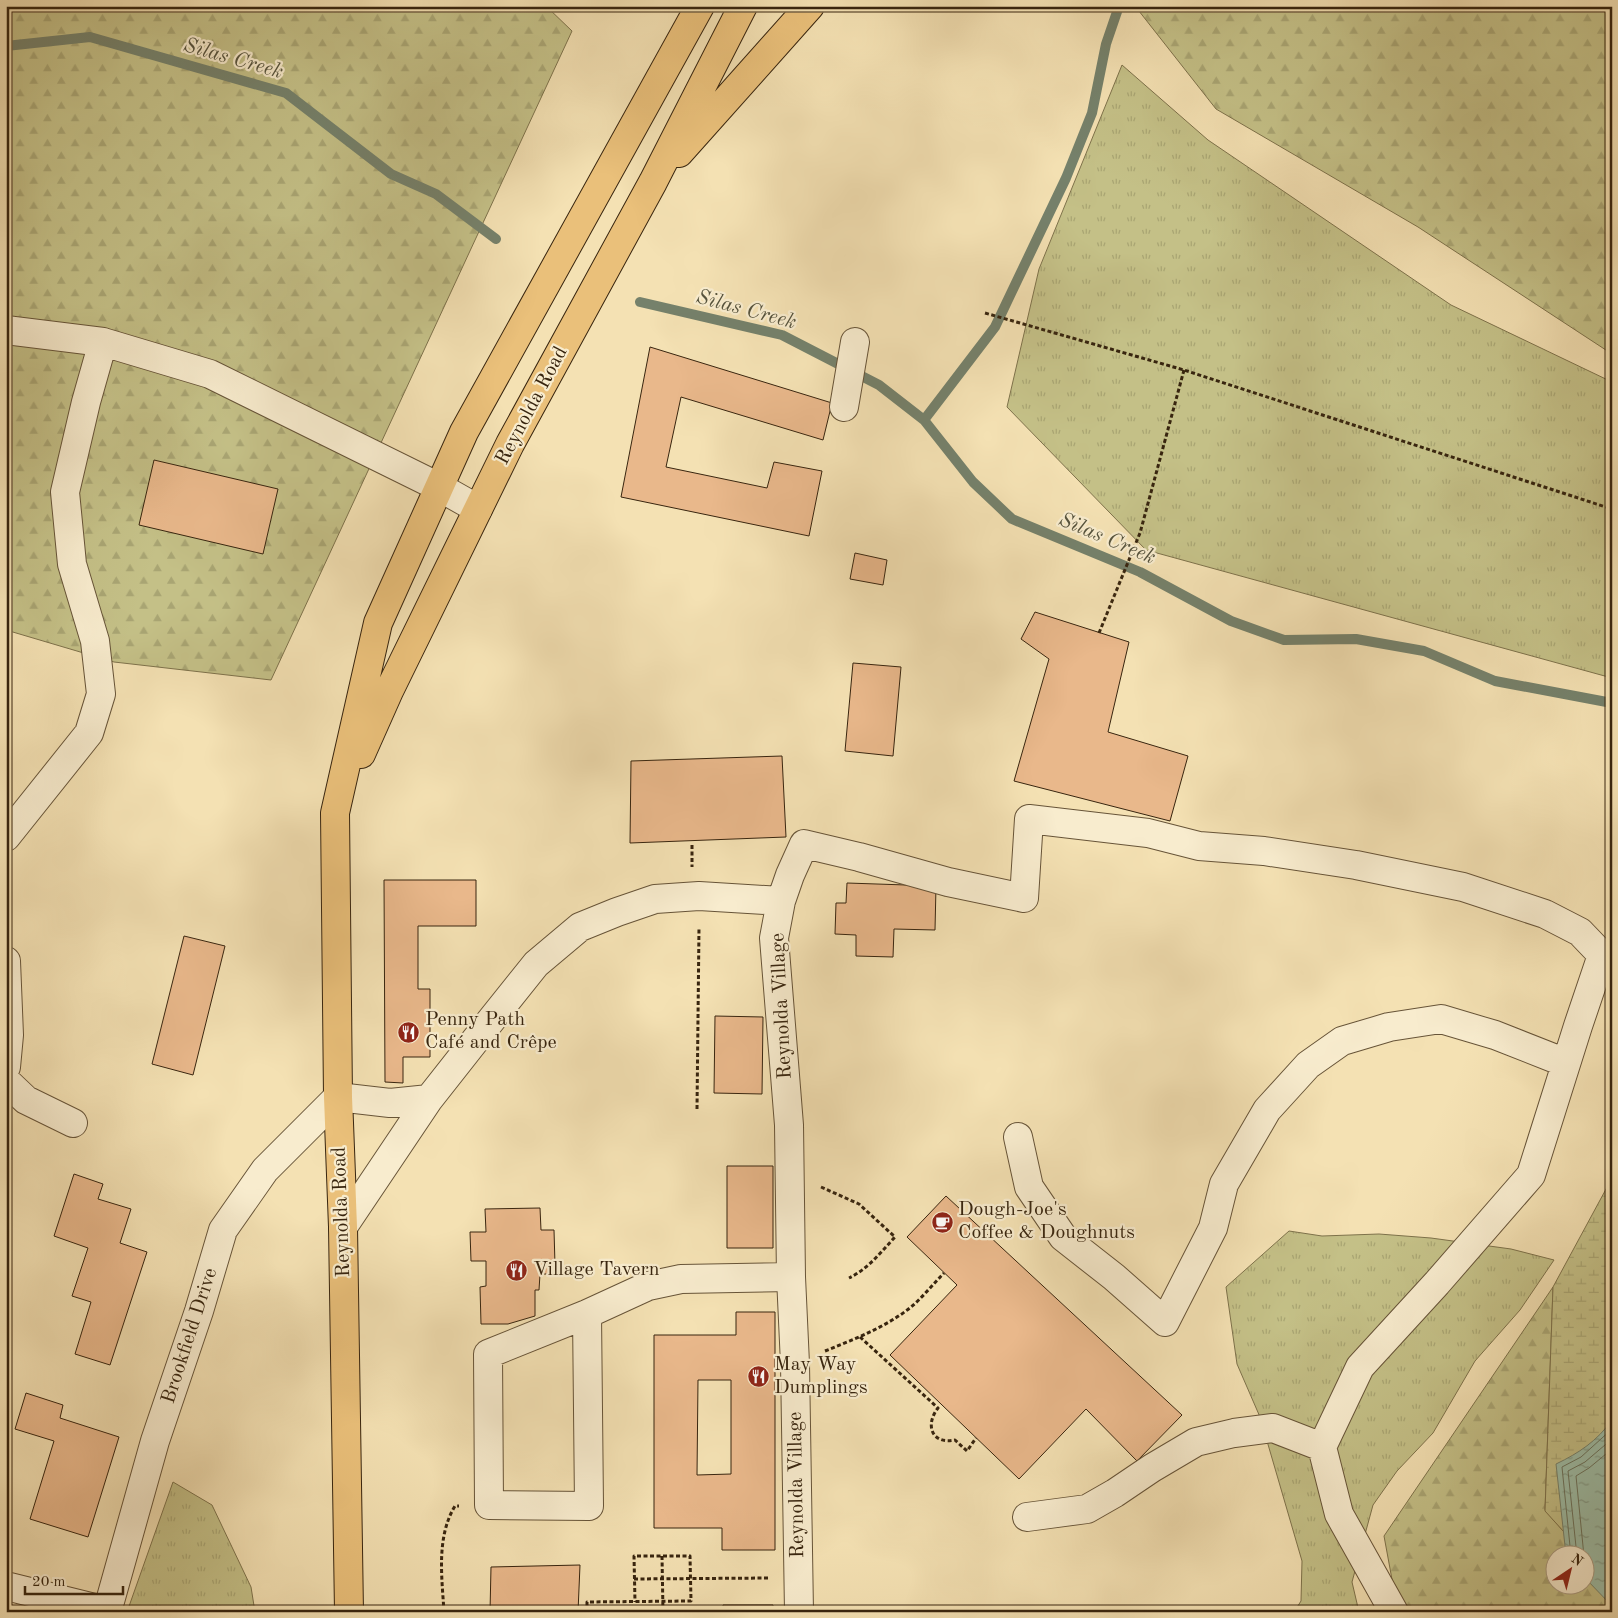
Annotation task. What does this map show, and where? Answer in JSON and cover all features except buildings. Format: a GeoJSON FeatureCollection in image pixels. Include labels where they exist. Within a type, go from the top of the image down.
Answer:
{"type":"FeatureCollection","features":[{"type":"Feature","properties":{"kind":"main road","name":"Reynolda Road"},"geometry":{"type":"LineString","coordinates":[[336,813],[389,690],[510,444],[653,182],[743,6]]}},
{"type":"Feature","properties":{"kind":"main road"},"geometry":{"type":"LineString","coordinates":[[653,182],[810,6]]}},
{"type":"Feature","properties":{"kind":"main road","name":"Reynolda Road"},"geometry":{"type":"LineString","coordinates":[[349,1612],[343,1227],[338,1096],[336,813],[378,623],[464,432],[691,14]]}},
{"type":"Feature","properties":{"kind":"street"},"geometry":{"type":"LineString","coordinates":[[6,330],[103,342],[210,374],[439,487],[478,509]]}},
{"type":"Feature","properties":{"kind":"street"},"geometry":{"type":"LineString","coordinates":[[6,837],[89,733],[101,694],[95,641],[72,564],[65,492],[86,402],[103,342]]}},
{"type":"Feature","properties":{"kind":"street"},"geometry":{"type":"LineString","coordinates":[[844,407],[855,342]]}},
{"type":"Feature","properties":{"kind":"street","name":"Reynolda Village"},"geometry":{"type":"LineString","coordinates":[[799,1612],[789,1125],[774,938],[781,901],[804,844],[948,882],[1024,898],[1029,819],[1148,834],[1199,846],[1264,851],[1356,865],[1463,887],[1545,914],[1580,932],[1602,955],[1566,1063]]}},
{"type":"Feature","properties":{"kind":"street"},"geometry":{"type":"LineString","coordinates":[[343,1227],[429,1099],[536,964],[580,927],[655,899],[698,896],[781,901]]}},
{"type":"Feature","properties":{"kind":"street"},"geometry":{"type":"LineString","coordinates":[[6,961],[9,1035],[6,1067]]}},
{"type":"Feature","properties":{"kind":"street"},"geometry":{"type":"LineString","coordinates":[[1018,1137],[1029,1187],[1063,1238],[1114,1277],[1165,1322],[1213,1228],[1224,1184],[1267,1110],[1308,1064],[1342,1041],[1388,1026],[1441,1019],[1495,1035],[1566,1063],[1530,1175],[1360,1367],[1322,1447],[1340,1514],[1394,1612]]}},
{"type":"Feature","properties":{"kind":"street"},"geometry":{"type":"LineString","coordinates":[[6,1082],[26,1100],[73,1123]]}},
{"type":"Feature","properties":{"kind":"street"},"geometry":{"type":"LineString","coordinates":[[338,1096],[390,1103],[429,1099]]}},
{"type":"Feature","properties":{"kind":"street","name":"Brookfield Drive"},"geometry":{"type":"LineString","coordinates":[[108,1612],[155,1441],[196,1320],[223,1230],[265,1170],[338,1096]]}},
{"type":"Feature","properties":{"kind":"street"},"geometry":{"type":"LineString","coordinates":[[587,1314],[589,1506],[489,1505],[488,1354],[587,1314],[648,1286],[682,1279],[791,1277]]}},
{"type":"Feature","properties":{"kind":"street"},"geometry":{"type":"LineString","coordinates":[[1027,1517],[1087,1509],[1196,1442],[1234,1433],[1273,1428],[1322,1447]]}},
{"type":"Feature","properties":{"kind":"street"},"geometry":{"type":"LineString","coordinates":[[6,1586],[108,1612]]}},
{"type":"Feature","properties":{"kind":"path"},"geometry":{"type":"LineString","coordinates":[[985,314],[1184,370],[1612,509]]}},
{"type":"Feature","properties":{"kind":"path"},"geometry":{"type":"LineString","coordinates":[[1099,633],[1140,533],[1184,370]]}},
{"type":"Feature","properties":{"kind":"path"},"geometry":{"type":"LineString","coordinates":[[696,1109],[699,922]]}},
{"type":"Feature","properties":{"kind":"path"},"geometry":{"type":"LineString","coordinates":[[816,1181],[819,1186],[859,1204],[895,1237],[868,1266],[849,1278]]}},
{"type":"Feature","properties":{"kind":"path"},"geometry":{"type":"LineString","coordinates":[[795,1364],[882,1326],[906,1311],[944,1273]]}},
{"type":"Feature","properties":{"kind":"path"},"geometry":{"type":"LineString","coordinates":[[860,1337],[938,1408],[930,1419],[932,1431],[937,1437],[944,1441],[955,1440],[967,1451],[976,1438]]}},
{"type":"Feature","properties":{"kind":"path"},"geometry":{"type":"LineString","coordinates":[[444,1612],[442,1562],[450,1513]]}},
{"type":"Feature","properties":{"kind":"path"},"geometry":{"type":"LineString","coordinates":[[587,1612],[587,1602],[635,1602],[663,1602],[691,1602],[690,1556],[634,1556],[635,1602]]}},
{"type":"Feature","properties":{"kind":"path"},"geometry":{"type":"LineString","coordinates":[[662,1556],[663,1612]]}},
{"type":"Feature","properties":{"kind":"path"},"geometry":{"type":"LineString","coordinates":[[634,1579],[777,1578]]}},
{"type":"Feature","properties":{"kind":"green space"},"geometry":{"type":"Polygon","coordinates":[[[6,6],[546,6],[572,31],[271,680],[114,662],[6,630],[6,6]]]}},
{"type":"Feature","properties":{"kind":"green space"},"geometry":{"type":"Polygon","coordinates":[[[1135,6],[1612,6],[1612,354],[1418,227],[1216,109],[1135,6]]]}},
{"type":"Feature","properties":{"kind":"green space"},"geometry":{"type":"Polygon","coordinates":[[[1122,65],[1208,140],[1451,305],[1612,382],[1612,678],[1146,550],[1007,407],[1039,269],[1122,65]]]}},
{"type":"Feature","properties":{"kind":"green space"},"geometry":{"type":"Polygon","coordinates":[[[1612,1178],[1612,1585],[1596,1567],[1596,1546],[1577,1546],[1545,1511],[1553,1287],[1612,1178]]]}},
{"type":"Feature","properties":{"kind":"green space"},"geometry":{"type":"Polygon","coordinates":[[[1289,1231],[1322,1236],[1379,1234],[1431,1238],[1511,1249],[1554,1260],[1520,1310],[1475,1361],[1433,1433],[1397,1471],[1373,1505],[1352,1582],[1359,1612],[1294,1612],[1301,1601],[1302,1561],[1260,1417],[1237,1364],[1226,1287],[1289,1231]]]}},
{"type":"Feature","properties":{"kind":"green space"},"geometry":{"type":"Polygon","coordinates":[[[1553,1287],[1545,1510],[1576,1546],[1546,1546],[1546,1596],[1596,1596],[1596,1567],[1612,1585],[1612,1612],[1398,1612],[1384,1536],[1553,1287]]]}},
{"type":"Feature","properties":{"kind":"green space"},"geometry":{"type":"Polygon","coordinates":[[[173,1482],[212,1505],[251,1587],[255,1612],[127,1612],[173,1482]]]}},
{"type":"Feature","properties":{"kind":"water"},"geometry":{"type":"Polygon","coordinates":[[[1612,1420],[1612,1606],[1596,1589],[1596,1546],[1565,1546],[1556,1464],[1587,1446],[1612,1420]]]}},
{"type":"Feature","properties":{"kind":"waterway"},"geometry":{"type":"LineString","coordinates":[[924,420],[995,327],[1066,178],[1092,113],[1106,44],[1119,6]]}},
{"type":"Feature","properties":{"kind":"waterway","name":"Silas Creek"},"geometry":{"type":"LineString","coordinates":[[6,46],[90,37],[286,93],[391,174],[436,194],[496,239]]}},
{"type":"Feature","properties":{"kind":"waterway","name":"Silas Creek"},"geometry":{"type":"LineString","coordinates":[[640,302],[782,335],[879,385],[924,420],[973,482],[1012,519],[1140,572],[1231,621],[1284,640],[1356,639],[1424,651],[1495,681],[1612,703]]}},
{"type":"Feature","properties":{"kind":"place","name":"Penny Path Café and Crêpe"},"geometry":{"type":"Point","coordinates":[409,1032]}},
{"type":"Feature","properties":{"kind":"place","name":"Dough-Joe's Coffee & Doughnuts"},"geometry":{"type":"Point","coordinates":[942,1222]}},
{"type":"Feature","properties":{"kind":"place","name":"Village Tavern"},"geometry":{"type":"Point","coordinates":[517,1270]}},
{"type":"Feature","properties":{"kind":"place","name":"May Way Dumplings"},"geometry":{"type":"Point","coordinates":[758,1377]}}]}
